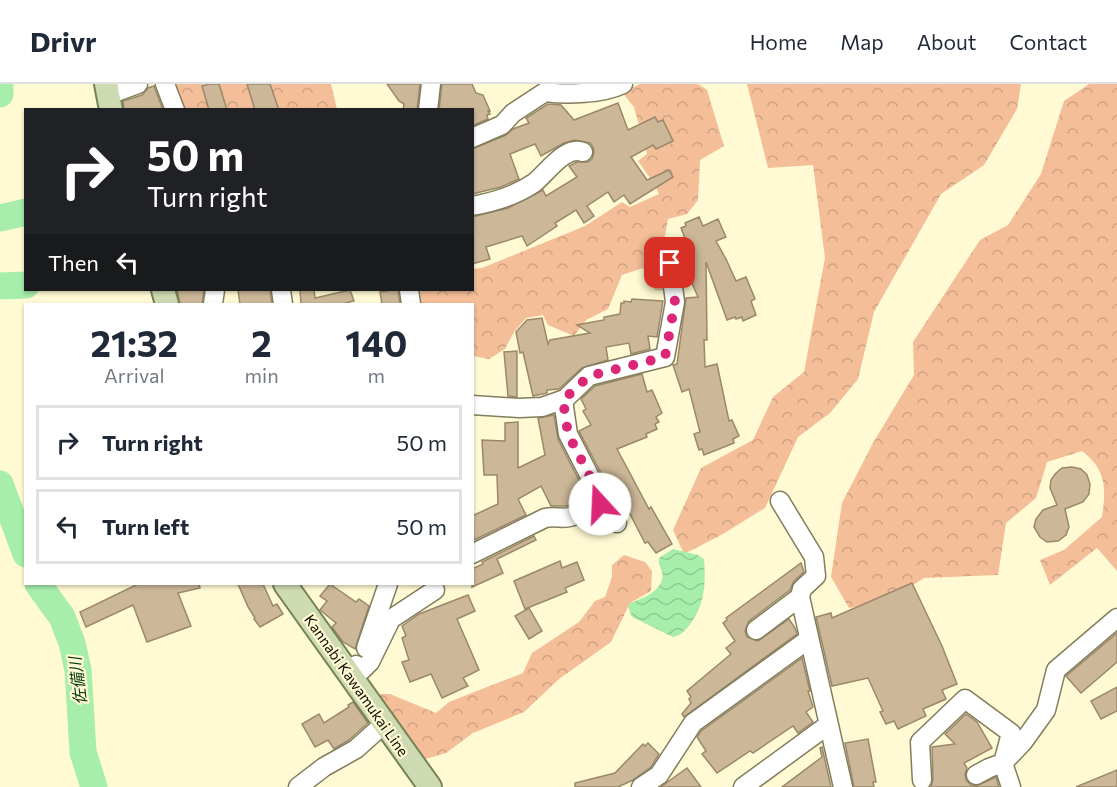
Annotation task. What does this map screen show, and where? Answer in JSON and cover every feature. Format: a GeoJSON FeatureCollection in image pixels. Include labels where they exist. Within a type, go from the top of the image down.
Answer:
{"type":"FeatureCollection","features":[{"type":"Feature","properties":{"kind":"main road","name":"Kannabi Kawamukai Line"},"geometry":{"type":"LineString","coordinates":[[286,585],[351,669],[384,724],[430,787]]}},
{"type":"Feature","properties":{"kind":"street"},"geometry":{"type":"LineString","coordinates":[[108,96],[138,84]]}},
{"type":"Feature","properties":{"kind":"street"},"geometry":{"type":"LineString","coordinates":[[165,84],[174,108]]}},
{"type":"Feature","properties":{"kind":"street"},"geometry":{"type":"LineString","coordinates":[[428,108],[431,84]]}},
{"type":"Feature","properties":{"kind":"street"},"geometry":{"type":"LineString","coordinates":[[474,137],[502,124],[513,113],[545,92],[563,94],[575,88],[609,89],[623,84]]}},
{"type":"Feature","properties":{"kind":"street"},"geometry":{"type":"LineString","coordinates":[[474,206],[507,198],[534,182],[574,150],[583,152]]}},
{"type":"Feature","properties":{"kind":"street"},"geometry":{"type":"LineString","coordinates":[[474,405],[543,407],[563,400],[589,376],[665,357],[675,302],[670,263]]}},
{"type":"Feature","properties":{"kind":"street"},"geometry":{"type":"LineString","coordinates":[[563,400],[568,434],[604,504],[617,523]]}},
{"type":"Feature","properties":{"kind":"street"},"geometry":{"type":"LineString","coordinates":[[780,501],[814,556],[816,576],[802,589],[800,597],[843,787]]}},
{"type":"Feature","properties":{"kind":"street"},"geometry":{"type":"LineString","coordinates":[[474,553],[545,518],[553,516],[568,518],[591,507],[604,504]]}},
{"type":"Feature","properties":{"kind":"street"},"geometry":{"type":"LineString","coordinates":[[351,669],[361,659],[369,642],[388,585]]}},
{"type":"Feature","properties":{"kind":"street"},"geometry":{"type":"LineString","coordinates":[[351,669],[362,670],[370,662],[391,619],[435,590]]}},
{"type":"Feature","properties":{"kind":"street"},"geometry":{"type":"LineString","coordinates":[[756,630],[800,597]]}},
{"type":"Feature","properties":{"kind":"street"},"geometry":{"type":"LineString","coordinates":[[976,775],[1003,763],[1023,742],[1046,710],[1056,669],[1117,618]]}},
{"type":"Feature","properties":{"kind":"street"},"geometry":{"type":"LineString","coordinates":[[641,787],[659,775],[693,723],[809,639]]}},
{"type":"Feature","properties":{"kind":"street"},"geometry":{"type":"LineString","coordinates":[[922,780],[920,742],[965,699],[1011,733],[1003,763],[1011,787]]}},
{"type":"Feature","properties":{"kind":"street"},"geometry":{"type":"LineString","coordinates":[[298,787],[324,766],[356,749],[384,724]]}},
{"type":"Feature","properties":{"kind":"street"},"geometry":{"type":"LineString","coordinates":[[743,787],[766,779],[828,725]]}},
{"type":"Feature","properties":{"kind":"green space"},"geometry":{"type":"Polygon","coordinates":[[[170,84],[331,84],[337,108],[179,108],[170,84]]]}},
{"type":"Feature","properties":{"kind":"green space"},"geometry":{"type":"Polygon","coordinates":[[[640,84],[698,84],[707,90],[724,146],[700,160],[698,200],[687,214],[668,219],[661,259],[669,291],[655,290],[643,268],[622,275],[608,309],[586,320],[574,336],[548,325],[543,315],[526,318],[514,332],[505,349],[489,359],[474,356],[474,303],[420,303],[419,291],[474,291],[474,269],[482,268],[585,226],[622,202],[630,207],[659,194],[638,161],[647,154],[634,107],[622,92],[640,84]]]}},
{"type":"Feature","properties":{"kind":"green space"},"geometry":{"type":"Polygon","coordinates":[[[747,84],[1021,84],[1017,109],[984,165],[941,194],[874,312],[858,379],[830,413],[798,437],[765,508],[723,534],[684,554],[673,530],[701,468],[753,440],[773,397],[804,372],[825,258],[813,165],[768,168],[747,84]]]}},
{"type":"Feature","properties":{"kind":"green space"},"geometry":{"type":"Polygon","coordinates":[[[1089,84],[1117,84],[1117,571],[1097,548],[1050,585],[1040,560],[1064,550],[1102,517],[1103,481],[1096,465],[1082,451],[1047,462],[1036,498],[1006,523],[998,575],[924,578],[886,603],[849,608],[831,577],[842,503],[873,443],[914,375],[913,342],[980,240],[1008,225],[1041,174],[1064,101],[1089,84]]]}},
{"type":"Feature","properties":{"kind":"green space"},"geometry":{"type":"Polygon","coordinates":[[[624,555],[645,562],[652,571],[651,591],[630,603],[611,642],[559,679],[524,712],[473,733],[446,753],[422,760],[377,694],[390,694],[436,713],[449,702],[523,673],[532,653],[579,622],[595,601],[605,597],[612,577],[612,565],[624,555]]]}},
{"type":"Feature","properties":{"kind":"water"},"geometry":{"type":"Polygon","coordinates":[[[673,549],[698,555],[704,559],[705,578],[701,603],[694,619],[680,634],[673,637],[632,617],[628,607],[630,603],[647,596],[661,583],[662,572],[659,558],[673,549]]]}},
{"type":"Feature","properties":{"kind":"building"},"geometry":{"type":"Polygon","coordinates":[[[219,84],[226,108],[208,108],[202,86],[219,84]]]}},
{"type":"Feature","properties":{"kind":"building"},"geometry":{"type":"Polygon","coordinates":[[[247,84],[270,84],[278,108],[254,108],[247,84]]]}},
{"type":"Feature","properties":{"kind":"building"},"geometry":{"type":"Polygon","coordinates":[[[387,84],[420,84],[417,108],[403,108],[404,104],[399,101],[387,84]]]}},
{"type":"Feature","properties":{"kind":"building"},"geometry":{"type":"Polygon","coordinates":[[[442,84],[472,84],[476,93],[483,95],[490,114],[487,115],[488,119],[474,125],[474,108],[439,108],[442,84]]]}},
{"type":"Feature","properties":{"kind":"building"},"geometry":{"type":"Polygon","coordinates":[[[154,86],[162,108],[124,108],[123,101],[142,95],[148,88],[154,86]]]}},
{"type":"Feature","properties":{"kind":"building"},"geometry":{"type":"Polygon","coordinates":[[[618,103],[628,130],[655,117],[658,122],[663,120],[673,141],[656,149],[653,145],[631,157],[647,180],[669,170],[673,177],[630,204],[624,195],[614,202],[608,192],[587,206],[594,216],[584,223],[576,210],[555,223],[557,226],[527,246],[522,236],[486,247],[490,259],[474,263],[474,216],[508,208],[543,190],[546,196],[577,177],[569,166],[577,162],[588,162],[594,153],[590,143],[574,140],[541,156],[535,144],[510,154],[519,179],[501,187],[474,194],[474,148],[529,123],[526,118],[548,104],[561,105],[574,120],[618,103]]]}},
{"type":"Feature","properties":{"kind":"building"},"geometry":{"type":"Polygon","coordinates":[[[699,217],[703,226],[718,219],[726,237],[716,241],[736,281],[746,277],[755,299],[751,301],[756,315],[743,321],[742,317],[727,320],[706,262],[705,367],[717,364],[729,421],[732,420],[739,436],[733,439],[734,443],[704,455],[702,449],[699,450],[694,434],[700,432],[689,389],[682,392],[673,365],[677,364],[686,298],[698,297],[684,265],[684,262],[693,259],[681,228],[686,226],[685,223],[699,217]]]}},
{"type":"Feature","properties":{"kind":"building"},"geometry":{"type":"Polygon","coordinates":[[[177,291],[204,291],[202,303],[180,303],[177,291]]]}},
{"type":"Feature","properties":{"kind":"building"},"geometry":{"type":"Polygon","coordinates":[[[238,291],[270,291],[272,303],[240,303],[238,291]]]}},
{"type":"Feature","properties":{"kind":"building"},"geometry":{"type":"Polygon","coordinates":[[[300,291],[314,291],[315,298],[350,291],[354,301],[345,303],[301,303],[300,291]]]}},
{"type":"Feature","properties":{"kind":"building"},"geometry":{"type":"Polygon","coordinates":[[[398,291],[400,303],[382,303],[380,292],[398,291]]]}},
{"type":"Feature","properties":{"kind":"building"},"geometry":{"type":"Polygon","coordinates":[[[632,299],[663,301],[657,337],[648,336],[650,349],[631,354],[629,343],[606,347],[608,360],[582,368],[559,389],[547,390],[547,393],[533,396],[516,332],[527,320],[542,318],[548,344],[550,340],[590,333],[577,325],[604,320],[604,317],[620,314],[621,303],[631,302],[632,299]]]}},
{"type":"Feature","properties":{"kind":"building"},"geometry":{"type":"Polygon","coordinates":[[[517,351],[517,397],[508,396],[504,352],[517,351]]]}},
{"type":"Feature","properties":{"kind":"building"},"geometry":{"type":"Polygon","coordinates":[[[642,374],[647,392],[652,390],[662,413],[656,417],[659,422],[655,424],[657,429],[646,434],[647,437],[617,449],[649,509],[651,507],[672,544],[656,553],[648,542],[645,543],[630,514],[626,516],[624,514],[579,431],[591,425],[583,411],[586,409],[581,399],[595,386],[642,374]]]}},
{"type":"Feature","properties":{"kind":"building"},"geometry":{"type":"Polygon","coordinates":[[[554,415],[558,439],[587,496],[567,506],[551,506],[541,486],[518,499],[526,515],[474,540],[474,515],[498,504],[497,475],[484,475],[482,440],[505,441],[505,423],[518,422],[518,468],[545,455],[538,418],[554,415]]]}},
{"type":"Feature","properties":{"kind":"building"},"geometry":{"type":"Polygon","coordinates":[[[1062,468],[1081,469],[1087,475],[1090,484],[1089,494],[1083,502],[1065,509],[1069,527],[1066,535],[1058,541],[1047,542],[1040,537],[1034,527],[1036,519],[1043,510],[1057,505],[1050,488],[1055,474],[1062,468]]]}},
{"type":"Feature","properties":{"kind":"building"},"geometry":{"type":"Polygon","coordinates":[[[534,536],[536,540],[497,559],[503,573],[472,587],[474,568],[483,564],[482,562],[534,536]]]}},
{"type":"Feature","properties":{"kind":"building"},"geometry":{"type":"Polygon","coordinates":[[[560,561],[562,568],[577,562],[584,580],[565,588],[567,592],[525,609],[514,581],[560,561]]]}},
{"type":"Feature","properties":{"kind":"building"},"geometry":{"type":"Polygon","coordinates":[[[801,563],[804,572],[794,581],[790,590],[749,621],[745,631],[747,637],[758,641],[789,619],[797,634],[684,717],[682,714],[691,703],[689,699],[691,697],[687,691],[731,654],[726,648],[735,641],[723,623],[727,620],[726,618],[801,563]]]}},
{"type":"Feature","properties":{"kind":"building"},"geometry":{"type":"Polygon","coordinates":[[[912,583],[957,684],[942,690],[946,699],[923,709],[926,716],[898,729],[894,721],[886,724],[880,712],[883,711],[868,678],[832,686],[816,617],[831,613],[832,618],[912,583]]]}},
{"type":"Feature","properties":{"kind":"building"},"geometry":{"type":"Polygon","coordinates":[[[136,585],[199,585],[200,588],[178,593],[191,626],[147,642],[133,605],[86,627],[80,612],[136,585]]]}},
{"type":"Feature","properties":{"kind":"building"},"geometry":{"type":"Polygon","coordinates":[[[238,585],[263,585],[273,606],[277,604],[283,614],[260,627],[238,585]]]}},
{"type":"Feature","properties":{"kind":"building"},"geometry":{"type":"Polygon","coordinates":[[[331,585],[356,602],[359,599],[369,606],[355,649],[343,642],[332,627],[336,623],[320,610],[327,601],[320,596],[331,585]]]}},
{"type":"Feature","properties":{"kind":"building"},"geometry":{"type":"Polygon","coordinates":[[[468,595],[475,611],[457,619],[479,670],[463,678],[468,686],[442,698],[431,674],[410,682],[402,662],[409,660],[402,638],[406,636],[402,626],[419,614],[468,595]]]}},
{"type":"Feature","properties":{"kind":"building"},"geometry":{"type":"Polygon","coordinates":[[[529,608],[542,631],[529,639],[515,616],[529,608]]]}},
{"type":"Feature","properties":{"kind":"building"},"geometry":{"type":"Polygon","coordinates":[[[1117,633],[1117,662],[1081,693],[1066,676],[1117,633]]]}},
{"type":"Feature","properties":{"kind":"building"},"geometry":{"type":"Polygon","coordinates":[[[802,658],[813,707],[806,712],[813,722],[798,733],[793,726],[753,753],[750,751],[717,773],[702,754],[706,751],[697,737],[701,731],[802,658]]]}},
{"type":"Feature","properties":{"kind":"building"},"geometry":{"type":"Polygon","coordinates":[[[1117,687],[1117,711],[1101,719],[1091,701],[1117,687]]]}},
{"type":"Feature","properties":{"kind":"building"},"geometry":{"type":"Polygon","coordinates":[[[353,702],[368,723],[349,740],[334,749],[328,740],[315,747],[302,724],[319,714],[324,723],[353,702]]]}},
{"type":"Feature","properties":{"kind":"building"},"geometry":{"type":"Polygon","coordinates":[[[966,714],[977,722],[992,748],[964,763],[967,768],[966,780],[976,786],[996,777],[999,787],[931,787],[932,747],[955,744],[945,734],[966,714]]]}},
{"type":"Feature","properties":{"kind":"building"},"geometry":{"type":"Polygon","coordinates":[[[868,739],[876,782],[873,782],[874,787],[854,787],[845,743],[868,739]]]}},
{"type":"Feature","properties":{"kind":"building"},"geometry":{"type":"Polygon","coordinates":[[[648,743],[659,754],[651,767],[633,780],[618,787],[575,787],[575,783],[615,773],[643,744],[645,746],[648,743]]]}},
{"type":"Feature","properties":{"kind":"building"},"geometry":{"type":"Polygon","coordinates":[[[822,747],[831,787],[782,787],[822,757],[820,748],[822,747]]]}},
{"type":"Feature","properties":{"kind":"building"},"geometry":{"type":"Polygon","coordinates":[[[687,768],[701,787],[661,787],[669,781],[687,768]]]}},
{"type":"Feature","properties":{"kind":"building"},"geometry":{"type":"Polygon","coordinates":[[[1117,770],[1117,787],[1076,787],[1117,770]]]}},
{"type":"Feature","properties":{"kind":"waterway","name":"佐備川"},"geometry":{"type":"LineString","coordinates":[[0,84],[0,94]]}},
{"type":"Feature","properties":{"kind":"waterway","name":"佐備川"},"geometry":{"type":"LineString","coordinates":[[0,218],[24,212]]}},
{"type":"Feature","properties":{"kind":"waterway","name":"佐備川"},"geometry":{"type":"LineString","coordinates":[[0,286],[24,285]]}},
{"type":"Feature","properties":{"kind":"waterway","name":"佐備川"},"geometry":{"type":"LineString","coordinates":[[0,484],[24,549]]}},
{"type":"Feature","properties":{"kind":"waterway","name":"佐備川"},"geometry":{"type":"LineString","coordinates":[[39,585],[62,617],[72,643],[78,670],[83,752],[94,787]]}},
{"type":"Feature","properties":{"kind":"route"},"geometry":{"type":"LineString","coordinates":[[600,504],[604,504],[568,434],[563,400],[589,376],[665,357],[675,302],[670,263]]}}]}
